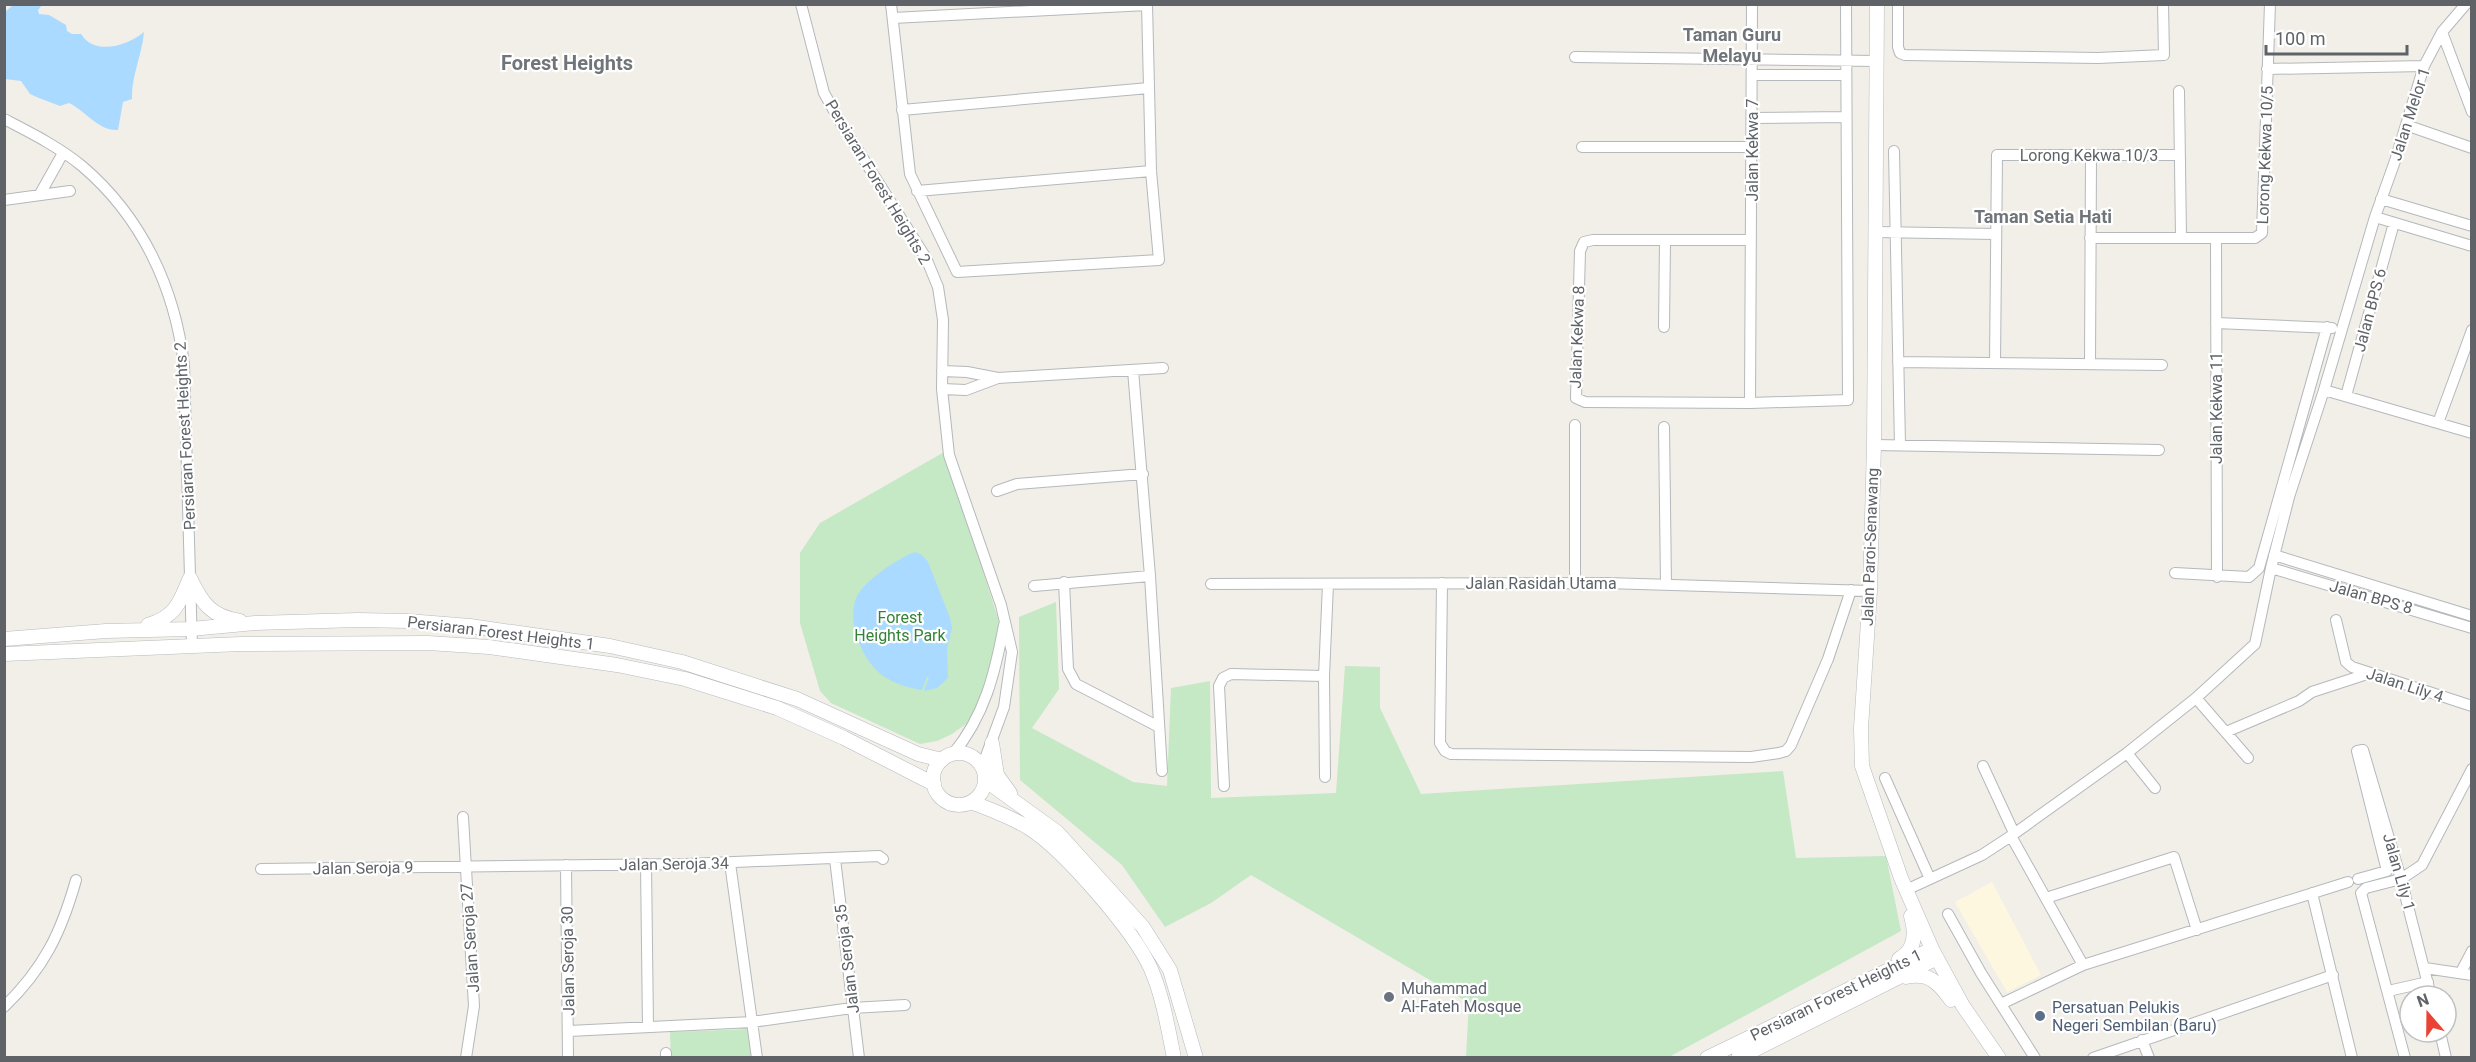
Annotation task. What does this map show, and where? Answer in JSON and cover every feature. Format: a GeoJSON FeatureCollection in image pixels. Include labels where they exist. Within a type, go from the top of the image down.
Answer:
{"type":"FeatureCollection","features":[{"type":"Feature","properties":{"kind":"street","name":"Persiaran Forest Heights 2"},"geometry":{"type":"LineString","coordinates":[[801,4],[824,93],[926,258],[938,287],[943,320],[942,389],[949,455],[1000,605],[1012,652],[1004,707],[984,773]]}},
{"type":"Feature","properties":{"kind":"street"},"geometry":{"type":"LineString","coordinates":[[891,4],[910,174],[957,272],[1159,260],[1151,171],[1147,5],[893,18]]}},
{"type":"Feature","properties":{"kind":"street","name":"Jalan Kekwa 7"},"geometry":{"type":"LineString","coordinates":[[1750,403],[1752,4]]}},
{"type":"Feature","properties":{"kind":"street"},"geometry":{"type":"LineString","coordinates":[[1752,118],[1846,117],[1846,4]]}},
{"type":"Feature","properties":{"kind":"street","name":"Jalan Paroi-Senawang"},"geometry":{"type":"LineString","coordinates":[[1877,4],[1874,445],[1870,591],[1861,728],[1862,766],[1903,884],[1934,954],[1963,1006],[1999,1058]]}},
{"type":"Feature","properties":{"kind":"street"},"geometry":{"type":"LineString","coordinates":[[1898,4],[1898,47],[1900,53],[1905,55],[2098,58],[2164,55],[2163,4]]}},
{"type":"Feature","properties":{"kind":"street","name":"Lorong Kekwa 10/5"},"geometry":{"type":"LineString","coordinates":[[2216,238],[2255,238],[2262,233],[2270,4]]}},
{"type":"Feature","properties":{"kind":"street","name":"Jalan Melor 1"},"geometry":{"type":"LineString","coordinates":[[1903,884],[1930,879],[1982,855],[2012,835],[2127,753],[2196,698],[2255,644],[2289,497],[2325,390],[2375,217],[2424,66],[2442,32],[2466,4]]}},
{"type":"Feature","properties":{"kind":"street"},"geometry":{"type":"LineString","coordinates":[[2442,32],[2472,112]]}},
{"type":"Feature","properties":{"kind":"street"},"geometry":{"type":"LineString","coordinates":[[1575,57],[1876,61]]}},
{"type":"Feature","properties":{"kind":"street"},"geometry":{"type":"LineString","coordinates":[[2267,69],[2424,66]]}},
{"type":"Feature","properties":{"kind":"street"},"geometry":{"type":"LineString","coordinates":[[1752,75],[1846,75]]}},
{"type":"Feature","properties":{"kind":"street"},"geometry":{"type":"LineString","coordinates":[[902,110],[1149,88]]}},
{"type":"Feature","properties":{"kind":"street"},"geometry":{"type":"LineString","coordinates":[[2179,91],[2181,238]]}},
{"type":"Feature","properties":{"kind":"street","name":"Jalan Kekwa 8"},"geometry":{"type":"LineString","coordinates":[[1751,240],[1593,240],[1584,242],[1580,251],[1576,398],[1585,402],[1750,403],[1848,400],[1846,117]]}},
{"type":"Feature","properties":{"kind":"street","name":"Persiaran Forest Heights 2"},"geometry":{"type":"LineString","coordinates":[[4,119],[42,138],[82,166],[126,214],[158,264],[171,299],[180,333],[184,364],[192,647]]}},
{"type":"Feature","properties":{"kind":"street"},"geometry":{"type":"LineString","coordinates":[[2406,125],[2472,148]]}},
{"type":"Feature","properties":{"kind":"street"},"geometry":{"type":"LineString","coordinates":[[1582,147],[1752,147]]}},
{"type":"Feature","properties":{"kind":"street"},"geometry":{"type":"LineString","coordinates":[[1894,151],[1900,445]]}},
{"type":"Feature","properties":{"kind":"street"},"geometry":{"type":"LineString","coordinates":[[40,194],[63,153]]}},
{"type":"Feature","properties":{"kind":"street","name":"Lorong Kekwa 10/3"},"geometry":{"type":"LineString","coordinates":[[1996,234],[1997,155],[2180,155]]}},
{"type":"Feature","properties":{"kind":"street"},"geometry":{"type":"LineString","coordinates":[[2090,364],[2091,155]]}},
{"type":"Feature","properties":{"kind":"street"},"geometry":{"type":"LineString","coordinates":[[917,191],[1151,171]]}},
{"type":"Feature","properties":{"kind":"street"},"geometry":{"type":"LineString","coordinates":[[4,200],[70,191]]}},
{"type":"Feature","properties":{"kind":"street"},"geometry":{"type":"LineString","coordinates":[[2381,199],[2472,226]]}},
{"type":"Feature","properties":{"kind":"street"},"geometry":{"type":"LineString","coordinates":[[2375,217],[2472,246]]}},
{"type":"Feature","properties":{"kind":"street","name":"Jalan BPS 6"},"geometry":{"type":"LineString","coordinates":[[2346,396],[2394,223]]}},
{"type":"Feature","properties":{"kind":"street"},"geometry":{"type":"LineString","coordinates":[[1875,232],[1996,234],[1995,363]]}},
{"type":"Feature","properties":{"kind":"street"},"geometry":{"type":"LineString","coordinates":[[2090,238],[2216,238]]}},
{"type":"Feature","properties":{"kind":"street","name":"Jalan Kekwa 11"},"geometry":{"type":"LineString","coordinates":[[2216,238],[2217,577]]}},
{"type":"Feature","properties":{"kind":"street"},"geometry":{"type":"LineString","coordinates":[[1664,327],[1665,241]]}},
{"type":"Feature","properties":{"kind":"street"},"geometry":{"type":"LineString","coordinates":[[2216,323],[2342,328]]}},
{"type":"Feature","properties":{"kind":"street"},"geometry":{"type":"LineString","coordinates":[[2175,573],[2249,577],[2259,568],[2327,327]]}},
{"type":"Feature","properties":{"kind":"street"},"geometry":{"type":"LineString","coordinates":[[2438,423],[2472,330]]}},
{"type":"Feature","properties":{"kind":"street"},"geometry":{"type":"LineString","coordinates":[[1898,362],[2162,364]]}},
{"type":"Feature","properties":{"kind":"street"},"geometry":{"type":"LineString","coordinates":[[942,371],[967,372],[998,378],[1163,368]]}},
{"type":"Feature","properties":{"kind":"street"},"geometry":{"type":"LineString","coordinates":[[1133,370],[1143,474],[1162,771]]}},
{"type":"Feature","properties":{"kind":"street"},"geometry":{"type":"LineString","coordinates":[[942,389],[966,390],[998,378]]}},
{"type":"Feature","properties":{"kind":"street"},"geometry":{"type":"LineString","coordinates":[[2325,390],[2472,433]]}},
{"type":"Feature","properties":{"kind":"street"},"geometry":{"type":"LineString","coordinates":[[1575,425],[1575,583]]}},
{"type":"Feature","properties":{"kind":"street"},"geometry":{"type":"LineString","coordinates":[[1664,427],[1666,585]]}},
{"type":"Feature","properties":{"kind":"street"},"geometry":{"type":"LineString","coordinates":[[1874,445],[2159,450]]}},
{"type":"Feature","properties":{"kind":"street"},"geometry":{"type":"LineString","coordinates":[[997,491],[1017,483],[1143,474]]}},
{"type":"Feature","properties":{"kind":"street"},"geometry":{"type":"LineString","coordinates":[[2274,555],[2472,616]]}},
{"type":"Feature","properties":{"kind":"street","name":"Jalan BPS 8"},"geometry":{"type":"LineString","coordinates":[[2271,568],[2472,628]]}},
{"type":"Feature","properties":{"kind":"street"},"geometry":{"type":"LineString","coordinates":[[1034,585],[1150,576]]}},
{"type":"Feature","properties":{"kind":"street"},"geometry":{"type":"LineString","coordinates":[[190,578],[201,601],[213,612],[229,619],[255,623]]}},
{"type":"Feature","properties":{"kind":"street"},"geometry":{"type":"LineString","coordinates":[[131,630],[164,620],[178,607],[190,578]]}},
{"type":"Feature","properties":{"kind":"street"},"geometry":{"type":"LineString","coordinates":[[1064,582],[1068,669],[1071,677],[1076,684],[1159,728]]}},
{"type":"Feature","properties":{"kind":"street"},"geometry":{"type":"LineString","coordinates":[[1442,583],[1440,743],[1451,754],[1751,757],[1786,751],[1791,745],[1828,659],[1851,590]]}},
{"type":"Feature","properties":{"kind":"street","name":"Jalan Rasidah Utama"},"geometry":{"type":"LineString","coordinates":[[1211,584],[1575,583],[1870,591]]}},
{"type":"Feature","properties":{"kind":"street"},"geometry":{"type":"LineString","coordinates":[[1325,777],[1324,676],[1328,584]]}},
{"type":"Feature","properties":{"kind":"street","name":"Persiaran Forest Heights 1"},"geometry":{"type":"LineString","coordinates":[[4,639],[131,630],[191,629],[255,623],[358,620],[470,626],[636,651],[715,672],[797,699],[918,754],[947,757]]}},
{"type":"Feature","properties":{"kind":"street","name":"Jalan Lily 4"},"geometry":{"type":"LineString","coordinates":[[2336,620],[2346,662],[2352,667],[2472,706]]}},
{"type":"Feature","properties":{"kind":"street"},"geometry":{"type":"LineString","coordinates":[[984,773],[981,793],[971,802],[964,804],[951,803],[939,796],[934,784],[934,771],[969,734],[985,702],[995,673],[1004,622]]}},
{"type":"Feature","properties":{"kind":"street","name":"Persiaran Forest Heights 1"},"geometry":{"type":"LineString","coordinates":[[4,654],[307,643],[489,647],[641,669],[717,688],[777,708],[844,738],[934,784]]}},
{"type":"Feature","properties":{"kind":"street"},"geometry":{"type":"LineString","coordinates":[[2226,732],[2300,701],[2312,692],[2370,673]]}},
{"type":"Feature","properties":{"kind":"street"},"geometry":{"type":"LineString","coordinates":[[1224,786],[1218,686],[1223,678],[1231,674],[1324,676]]}},
{"type":"Feature","properties":{"kind":"street"},"geometry":{"type":"LineString","coordinates":[[2196,698],[2248,758]]}},
{"type":"Feature","properties":{"kind":"street"},"geometry":{"type":"LineString","coordinates":[[992,743],[997,776],[1023,809]]}},
{"type":"Feature","properties":{"kind":"street","name":"Jalan Lily 1"},"geometry":{"type":"LineString","coordinates":[[2312,893],[2387,871],[2357,751],[2363,750],[2429,984]]}},
{"type":"Feature","properties":{"kind":"street"},"geometry":{"type":"LineString","coordinates":[[2127,753],[2155,788]]}},
{"type":"Feature","properties":{"kind":"street"},"geometry":{"type":"LineString","coordinates":[[947,757],[967,754],[1023,809],[1057,832],[1143,927],[1170,970],[1196,1058]]}},
{"type":"Feature","properties":{"kind":"street"},"geometry":{"type":"LineString","coordinates":[[1983,766],[2012,835],[2083,965]]}},
{"type":"Feature","properties":{"kind":"street"},"geometry":{"type":"LineString","coordinates":[[2405,1058],[2361,893],[2366,888],[2401,879],[2422,865],[2472,769]]}},
{"type":"Feature","properties":{"kind":"street"},"geometry":{"type":"LineString","coordinates":[[1885,778],[1930,879]]}},
{"type":"Feature","properties":{"kind":"street"},"geometry":{"type":"LineString","coordinates":[[971,802],[1008,817],[1048,842],[1121,922],[1151,969],[1160,993],[1174,1058]]}},
{"type":"Feature","properties":{"kind":"street","name":"Jalan Seroja 27"},"geometry":{"type":"LineString","coordinates":[[463,817],[474,1006],[466,1058]]}},
{"type":"Feature","properties":{"kind":"street","name":"Jalan Seroja 34"},"geometry":{"type":"LineString","coordinates":[[465,866],[836,860],[879,856],[883,859]]}},
{"type":"Feature","properties":{"kind":"street"},"geometry":{"type":"LineString","coordinates":[[2046,898],[2174,857],[2197,930]]}},
{"type":"Feature","properties":{"kind":"street","name":"Jalan Seroja 35"},"geometry":{"type":"LineString","coordinates":[[836,860],[859,1058]]}},
{"type":"Feature","properties":{"kind":"street"},"geometry":{"type":"LineString","coordinates":[[730,862],[757,1058]]}},
{"type":"Feature","properties":{"kind":"street"},"geometry":{"type":"LineString","coordinates":[[646,864],[648,1027]]}},
{"type":"Feature","properties":{"kind":"street","name":"Jalan Seroja 9"},"geometry":{"type":"LineString","coordinates":[[261,869],[465,866]]}},
{"type":"Feature","properties":{"kind":"street","name":"Jalan Seroja 30"},"geometry":{"type":"LineString","coordinates":[[566,866],[568,1058]]}},
{"type":"Feature","properties":{"kind":"street"},"geometry":{"type":"LineString","coordinates":[[4,1007],[23,989],[51,948],[64,922],[76,880]]}},
{"type":"Feature","properties":{"kind":"street"},"geometry":{"type":"LineString","coordinates":[[1862,982],[1906,956],[1911,948],[1915,937],[1903,884]]}},
{"type":"Feature","properties":{"kind":"street"},"geometry":{"type":"LineString","coordinates":[[2001,1004],[2083,965],[2312,893],[2352,1058]]}},
{"type":"Feature","properties":{"kind":"street"},"geometry":{"type":"LineString","coordinates":[[1948,914],[1980,973],[2035,1058]]}},
{"type":"Feature","properties":{"kind":"street"},"geometry":{"type":"LineString","coordinates":[[2425,968],[2466,973],[2472,951]]}},
{"type":"Feature","properties":{"kind":"street","name":"Persiaran Forest Heights 1"},"geometry":{"type":"LineString","coordinates":[[1738,1058],[1890,981],[1934,954]]}},
{"type":"Feature","properties":{"kind":"street","name":"Persiaran Forest Heights 1"},"geometry":{"type":"LineString","coordinates":[[1707,1058],[1862,982],[1934,954]]}},
{"type":"Feature","properties":{"kind":"street"},"geometry":{"type":"LineString","coordinates":[[1890,981],[1920,975],[1933,979],[1968,1024],[1987,1039]]}},
{"type":"Feature","properties":{"kind":"street"},"geometry":{"type":"LineString","coordinates":[[2093,1058],[2333,975]]}},
{"type":"Feature","properties":{"kind":"street"},"geometry":{"type":"LineString","coordinates":[[2388,991],[2428,981]]}},
{"type":"Feature","properties":{"kind":"street"},"geometry":{"type":"LineString","coordinates":[[568,1031],[752,1022],[852,1008],[905,1005]]}},
{"type":"Feature","properties":{"kind":"street"},"geometry":{"type":"LineString","coordinates":[[2142,1040],[2149,1058]]}},
{"type":"Feature","properties":{"kind":"shaded area"},"geometry":{"type":"Polygon","coordinates":[[[1992,882],[2041,975],[2007,992],[1955,902],[1992,882]]]}},
{"type":"Feature","properties":{"kind":"green space","name":"Forest Heights Park"},"geometry":{"type":"Polygon","coordinates":[[[946,451],[999,622],[990,671],[973,713],[966,724],[937,741],[920,744],[831,703],[820,691],[800,623],[800,553],[820,523],[946,451]]]}},
{"type":"Feature","properties":{"kind":"green space"},"geometry":{"type":"Polygon","coordinates":[[[1056,602],[1059,689],[1032,728],[1133,782],[1167,786],[1171,688],[1210,681],[1211,798],[1336,793],[1345,666],[1380,667],[1380,708],[1421,794],[1783,771],[1796,858],[1886,856],[1901,931],[1669,1057],[1466,1057],[1469,1003],[1251,875],[1211,903],[1165,927],[1122,865],[1020,780],[1019,617],[1056,602]]]}},
{"type":"Feature","properties":{"kind":"green space"},"geometry":{"type":"Polygon","coordinates":[[[751,1029],[755,1057],[671,1057],[670,1032],[751,1029]]]}},
{"type":"Feature","properties":{"kind":"water"},"geometry":{"type":"Polygon","coordinates":[[[13,5],[42,5],[38,10],[39,14],[49,15],[66,25],[67,31],[72,34],[81,34],[87,41],[103,47],[120,45],[144,32],[133,82],[132,99],[123,102],[118,130],[98,124],[69,103],[60,106],[30,94],[21,81],[5,79],[5,12],[13,5]]]}},
{"type":"Feature","properties":{"kind":"water"},"geometry":{"type":"Polygon","coordinates":[[[915,552],[922,555],[928,562],[952,628],[947,649],[948,678],[937,688],[924,691],[929,677],[922,690],[887,679],[872,665],[860,645],[853,617],[855,601],[864,587],[890,565],[915,552]]]}},
{"type":"Feature","properties":{"kind":"place","name":"Muhammad Al-Fateh Mosque"},"geometry":{"type":"Point","coordinates":[1389,997]}},
{"type":"Feature","properties":{"kind":"place","name":"Persatuan Pelukis Negeri Sembilan (Baru)"},"geometry":{"type":"Point","coordinates":[2040,1016]}},
{"type":"Feature","properties":{"kind":"district","name":"Taman Guru Melayu"},"geometry":{"type":"Point","coordinates":[1732,44]}},
{"type":"Feature","properties":{"kind":"district","name":"Forest Heights"},"geometry":{"type":"Point","coordinates":[567,63]}},
{"type":"Feature","properties":{"kind":"district","name":"Taman Setia Hati"},"geometry":{"type":"Point","coordinates":[2043,216]}}]}
